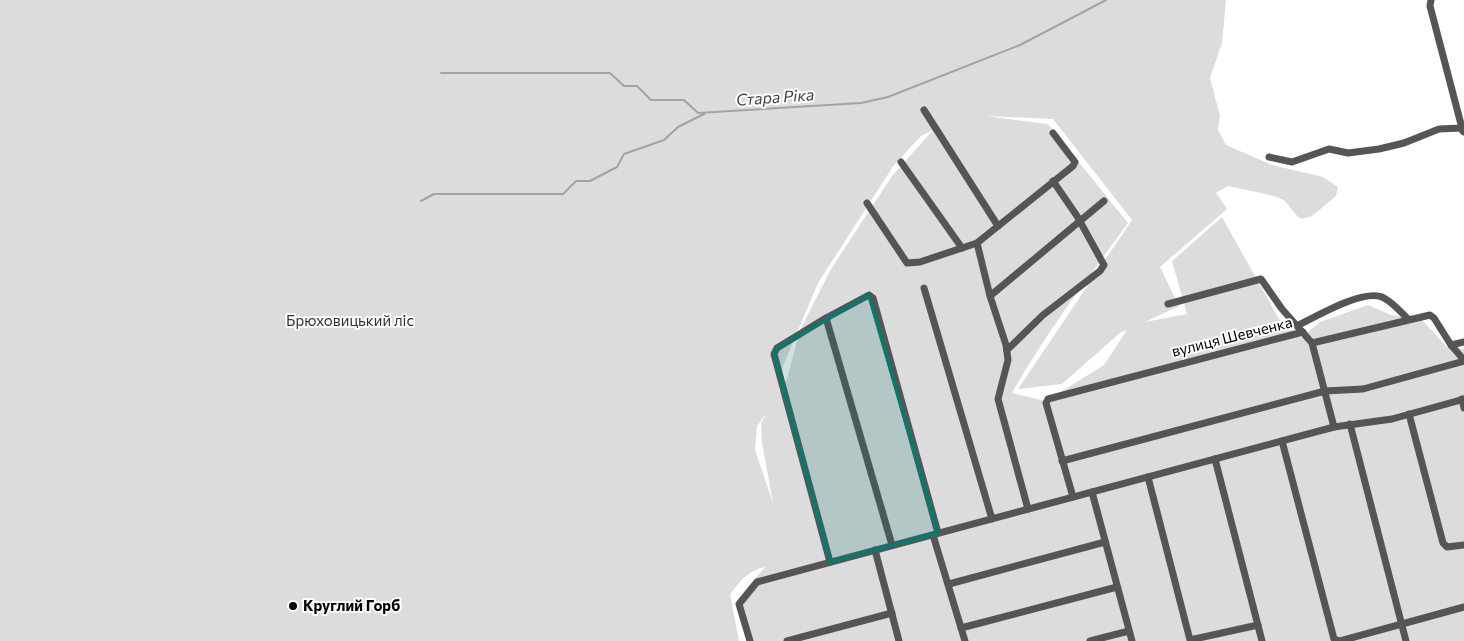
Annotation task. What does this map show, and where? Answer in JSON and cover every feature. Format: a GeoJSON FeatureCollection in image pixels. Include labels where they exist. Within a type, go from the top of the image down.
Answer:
{"type":"FeatureCollection","features":[{"type":"Feature","properties":{"kind":"street"},"geometry":{"type":"LineString","coordinates":[[1269,157],[1292,162],[1329,149],[1348,153],[1379,149],[1404,144],[1439,129],[1463,130],[1430,6],[1431,0]]}},
{"type":"Feature","properties":{"kind":"street"},"geometry":{"type":"LineString","coordinates":[[924,110],[998,226]]}},
{"type":"Feature","properties":{"kind":"street"},"geometry":{"type":"LineString","coordinates":[[867,203],[908,263],[920,262],[977,243],[1073,166],[1075,162],[1054,133]]}},
{"type":"Feature","properties":{"kind":"street"},"geometry":{"type":"LineString","coordinates":[[901,162],[962,248]]}},
{"type":"Feature","properties":{"kind":"street"},"geometry":{"type":"LineString","coordinates":[[1007,350],[1043,315],[1100,271],[1104,265],[1080,221],[1053,181]]}},
{"type":"Feature","properties":{"kind":"street"},"geometry":{"type":"LineString","coordinates":[[990,296],[1104,201]]}},
{"type":"Feature","properties":{"kind":"street"},"geometry":{"type":"LineString","coordinates":[[977,243],[990,296],[1007,350],[1008,360],[998,399],[1028,509]]}},
{"type":"Feature","properties":{"kind":"street"},"geometry":{"type":"LineString","coordinates":[[1168,304],[1261,279],[1282,309],[1302,332]]}},
{"type":"Feature","properties":{"kind":"street"},"geometry":{"type":"LineString","coordinates":[[924,288],[992,519]]}},
{"type":"Feature","properties":{"kind":"street"},"geometry":{"type":"LineString","coordinates":[[830,562],[774,354],[777,348],[826,318],[869,295],[872,298],[965,641]]}},
{"type":"Feature","properties":{"kind":"street"},"geometry":{"type":"LineString","coordinates":[[1297,326],[1358,298],[1371,296],[1383,297],[1408,319]]}},
{"type":"Feature","properties":{"kind":"street","name":"вулиця Шевченка"},"geometry":{"type":"LineString","coordinates":[[1062,461],[1046,403],[1048,399],[1302,332],[1312,343],[1430,315],[1434,318],[1451,345]]}},
{"type":"Feature","properties":{"kind":"street"},"geometry":{"type":"LineString","coordinates":[[826,318],[892,546]]}},
{"type":"Feature","properties":{"kind":"street"},"geometry":{"type":"LineString","coordinates":[[1073,497],[1062,461],[1325,392],[1363,389],[1464,361],[1451,345],[1464,342]]}},
{"type":"Feature","properties":{"kind":"street"},"geometry":{"type":"LineString","coordinates":[[1312,343],[1334,427]]}},
{"type":"Feature","properties":{"kind":"street"},"geometry":{"type":"LineString","coordinates":[[750,641],[739,604],[757,582],[1334,427],[1392,419],[1463,399],[1464,408]]}},
{"type":"Feature","properties":{"kind":"street"},"geometry":{"type":"LineString","coordinates":[[1409,414],[1443,543],[1447,547],[1464,545]]}},
{"type":"Feature","properties":{"kind":"street"},"geometry":{"type":"LineString","coordinates":[[1350,424],[1406,641]]}},
{"type":"Feature","properties":{"kind":"street"},"geometry":{"type":"LineString","coordinates":[[1282,441],[1334,639],[1340,641],[1464,607]]}},
{"type":"Feature","properties":{"kind":"street"},"geometry":{"type":"LineString","coordinates":[[1215,459],[1262,641]]}},
{"type":"Feature","properties":{"kind":"street"},"geometry":{"type":"LineString","coordinates":[[1148,477],[1188,640],[1258,625]]}},
{"type":"Feature","properties":{"kind":"street"},"geometry":{"type":"LineString","coordinates":[[1092,492],[1132,641]]}},
{"type":"Feature","properties":{"kind":"street"},"geometry":{"type":"LineString","coordinates":[[949,584],[1105,542]]}},
{"type":"Feature","properties":{"kind":"street"},"geometry":{"type":"LineString","coordinates":[[875,550],[899,641]]}},
{"type":"Feature","properties":{"kind":"street"},"geometry":{"type":"LineString","coordinates":[[961,628],[1117,587]]}},
{"type":"Feature","properties":{"kind":"street"},"geometry":{"type":"LineString","coordinates":[[787,641],[892,613]]}},
{"type":"Feature","properties":{"kind":"street"},"geometry":{"type":"LineString","coordinates":[[1090,641],[1129,631]]}},
{"type":"Feature","properties":{"kind":"street"},"geometry":{"type":"LineString","coordinates":[[1220,632],[1222,641]]}},
{"type":"Feature","properties":{"kind":"highlighted area"},"geometry":{"type":"Polygon","coordinates":[[[869,295],[938,533],[830,562],[774,354],[777,348],[869,295]]]}},
{"type":"Feature","properties":{"kind":"green space","name":"Брюховицький ліс"},"geometry":{"type":"Polygon","coordinates":[[[0,0],[1226,0],[1222,43],[1210,78],[1220,116],[1218,130],[1226,145],[1272,165],[1323,177],[1338,187],[1336,196],[1312,216],[1302,219],[1298,217],[1284,200],[1274,196],[1228,186],[1216,193],[1227,209],[1160,267],[1179,306],[1145,322],[1187,314],[1172,261],[1222,217],[1279,319],[1301,338],[1320,322],[1368,305],[1391,315],[1422,320],[1447,347],[1464,349],[1464,641],[747,641],[738,599],[765,567],[750,573],[730,594],[739,641],[0,641],[0,0]],[[985,116],[1048,124],[1128,223],[1053,328],[1012,393],[1046,401],[1104,365],[1127,330],[1121,332],[1062,384],[1018,389],[1132,220],[1053,119],[985,116]],[[933,130],[921,136],[894,165],[818,283],[783,366],[779,391],[787,379],[800,330],[831,269],[892,176],[933,130]],[[767,413],[757,426],[755,450],[773,503],[762,443],[761,424],[767,413]]]}},
{"type":"Feature","properties":{"kind":"waterway","name":"Стара Ріка"},"geometry":{"type":"LineString","coordinates":[[441,73],[610,73],[624,86],[637,86],[651,100],[684,100],[698,113],[861,103],[888,97],[1020,45],[1106,0]]}},
{"type":"Feature","properties":{"kind":"waterway"},"geometry":{"type":"LineString","coordinates":[[421,201],[434,194],[563,194],[576,181],[590,181],[617,167],[624,154],[664,140],[678,127],[704,114]]}},
{"type":"Feature","properties":{"kind":"place","name":"Круглий Горб"},"geometry":{"type":"Point","coordinates":[293,606]}}]}
